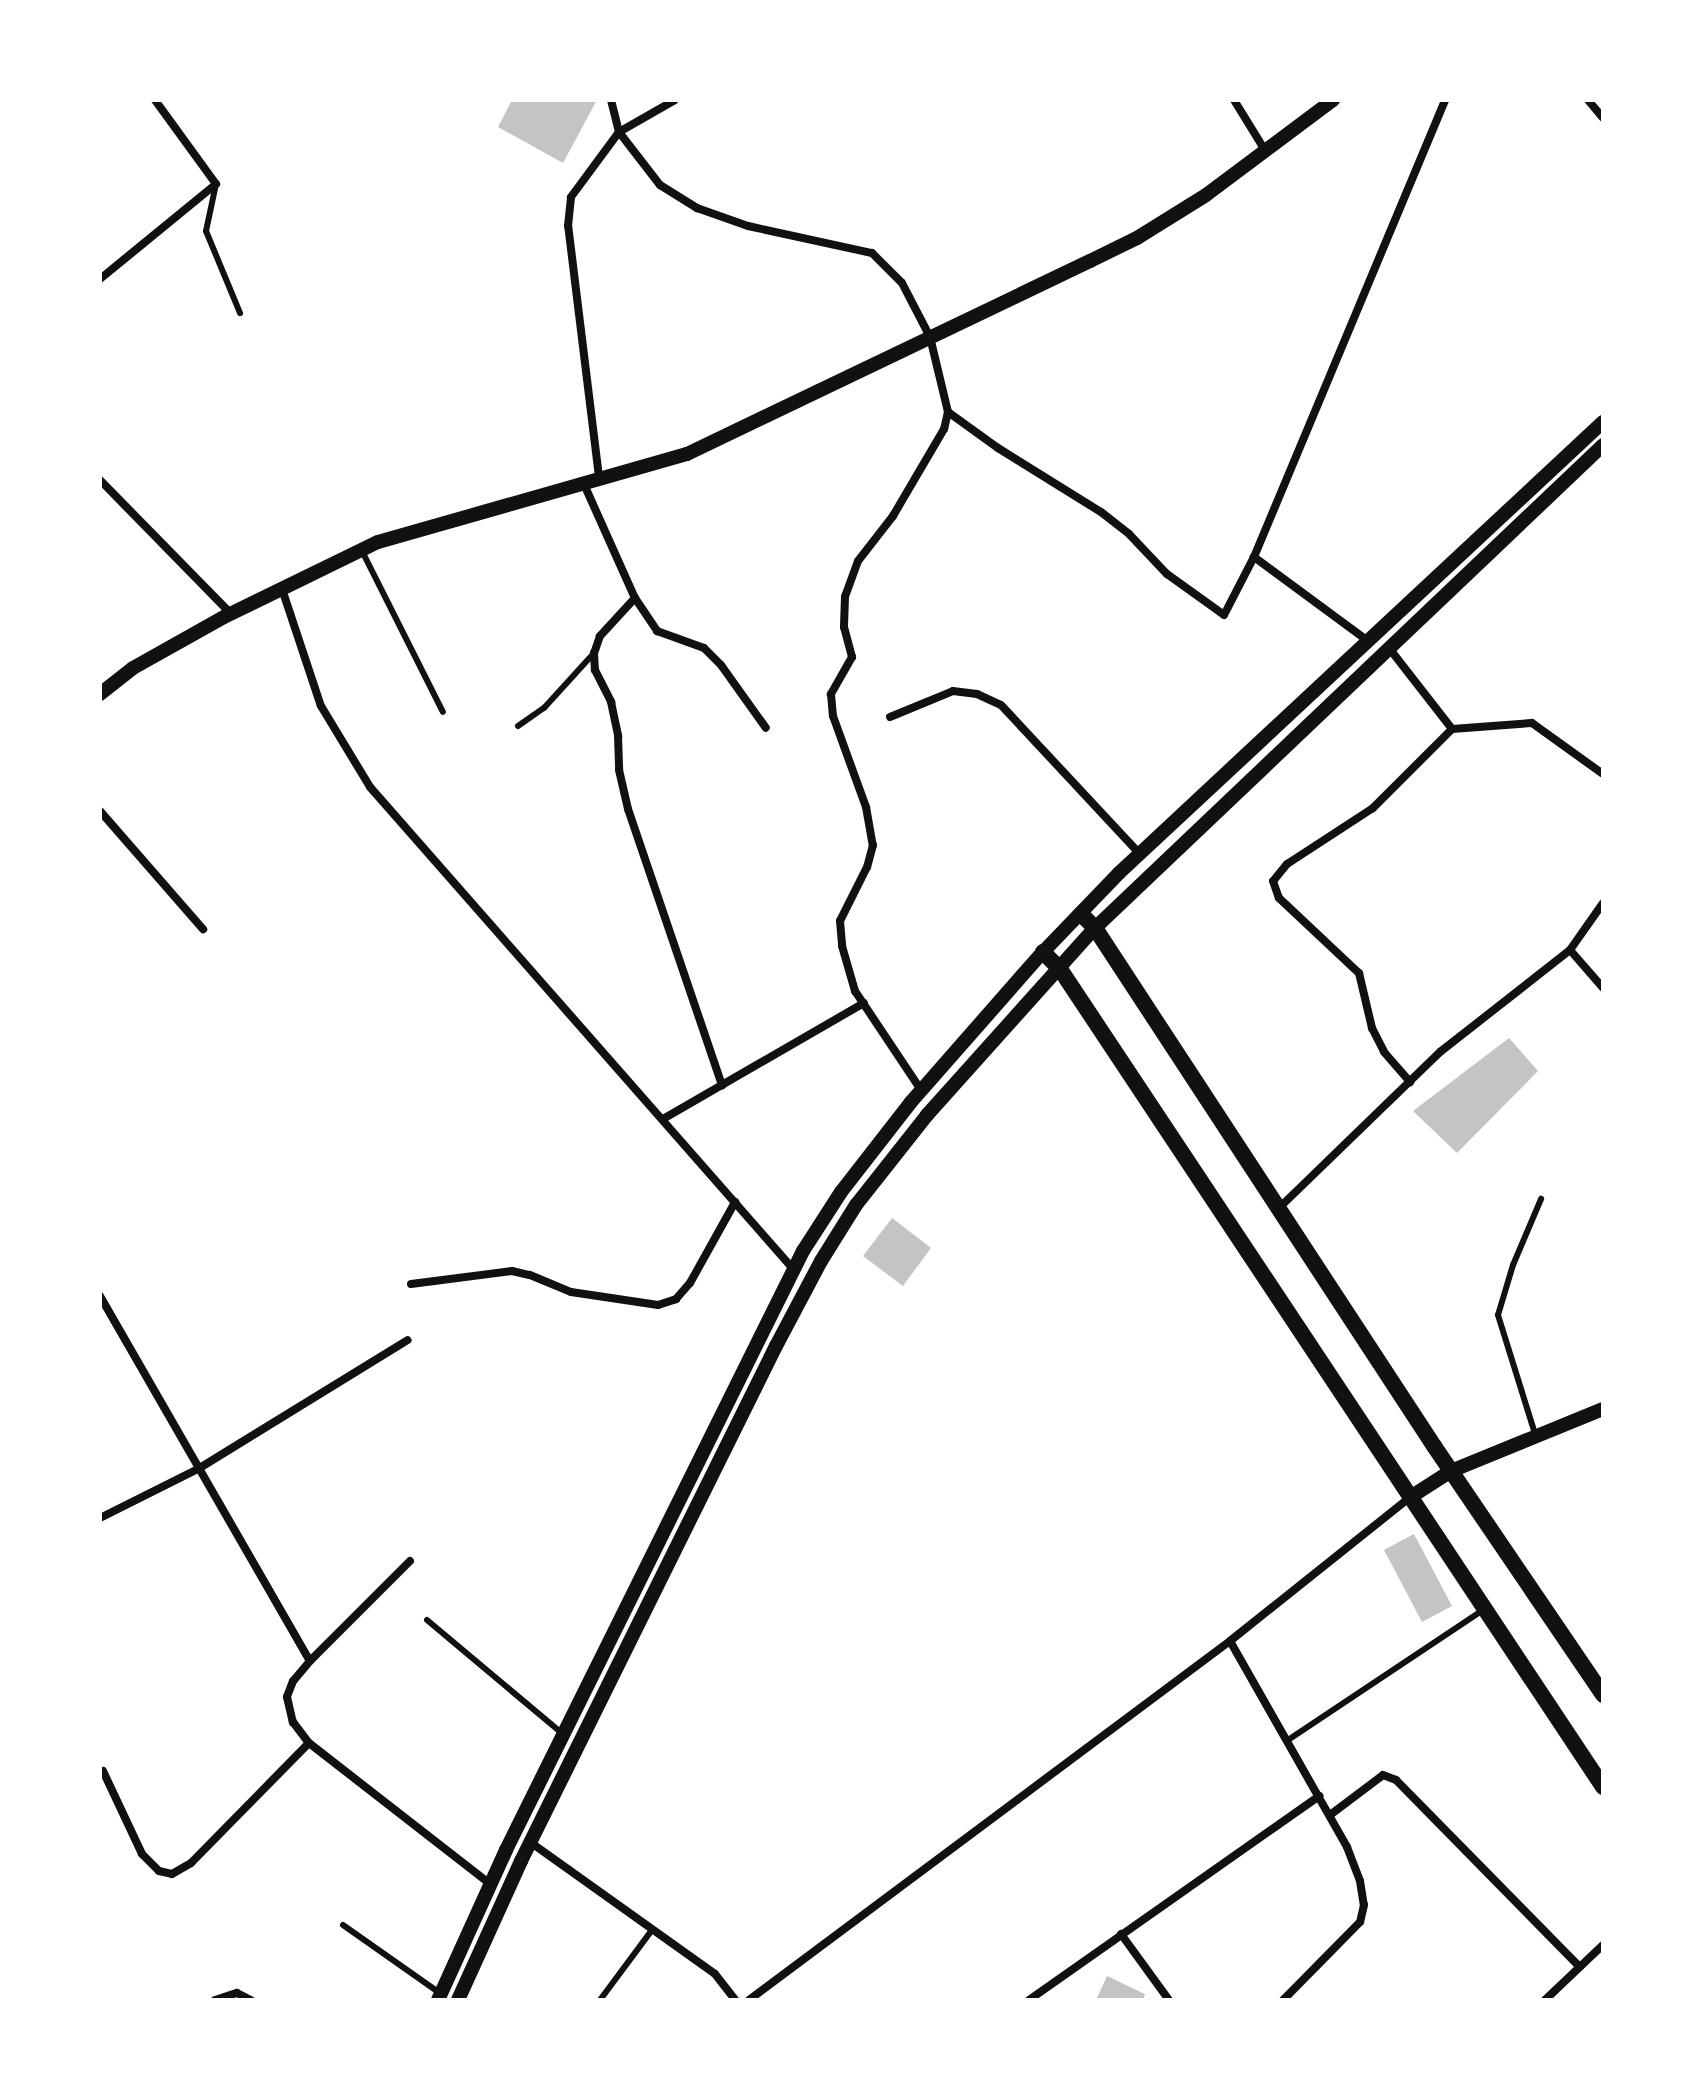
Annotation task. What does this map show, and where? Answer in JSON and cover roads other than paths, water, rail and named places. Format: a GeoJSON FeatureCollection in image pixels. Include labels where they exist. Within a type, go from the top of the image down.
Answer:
{"type":"FeatureCollection","features":[{"type":"Feature","properties":{"kind":"main road"},"geometry":{"type":"LineString","coordinates":[[1081,914],[1095,928],[1451,1471],[1603,1695]]}},
{"type":"Feature","properties":{"kind":"main road"},"geometry":{"type":"LineString","coordinates":[[1043,952],[1060,969],[1603,1787]]}},
{"type":"Feature","properties":{"kind":"street"},"geometry":{"type":"LineString","coordinates":[[100,279],[216,184],[155,100]]}},
{"type":"Feature","properties":{"kind":"street"},"geometry":{"type":"LineString","coordinates":[[611,100],[619,132],[660,185],[697,208],[748,226],[872,253],[902,283],[930,337],[948,412],[944,429],[893,516],[858,561],[845,597],[844,627],[852,657],[831,694],[833,716],[866,807],[873,845],[867,867],[840,921],[842,946],[855,991],[921,1090]]}},
{"type":"Feature","properties":{"kind":"street"},"geometry":{"type":"LineString","coordinates":[[599,477],[568,226],[571,197],[619,132],[675,100]]}},
{"type":"Feature","properties":{"kind":"street"},"geometry":{"type":"LineString","coordinates":[[1234,100],[1266,152]]}},
{"type":"Feature","properties":{"kind":"street"},"geometry":{"type":"LineString","coordinates":[[100,694],[133,668],[231,614],[362,550],[407,533],[687,454],[1137,238],[1266,152],[1333,100]]}},
{"type":"Feature","properties":{"kind":"street"},"geometry":{"type":"LineString","coordinates":[[948,412],[998,448],[1101,512],[1129,534],[1167,574],[1224,615],[1254,557],[1445,100]]}},
{"type":"Feature","properties":{"kind":"street"},"geometry":{"type":"LineString","coordinates":[[1588,100],[1603,118]]}},
{"type":"Feature","properties":{"kind":"street"},"geometry":{"type":"LineString","coordinates":[[439,1997],[563,1734],[794,1270],[841,1192],[921,1090],[1043,952],[1140,854],[1603,422]]}},
{"type":"Feature","properties":{"kind":"street"},"geometry":{"type":"LineString","coordinates":[[458,2000],[530,1842],[821,1261],[856,1205],[927,1115],[1095,928],[1603,445]]}},
{"type":"Feature","properties":{"kind":"street"},"geometry":{"type":"LineString","coordinates":[[100,480],[231,614]]}},
{"type":"Feature","properties":{"kind":"street"},"geometry":{"type":"LineString","coordinates":[[583,482],[635,598],[657,631],[704,648],[721,665],[766,728]]}},
{"type":"Feature","properties":{"kind":"street"},"geometry":{"type":"LineString","coordinates":[[1254,557],[1368,641]]}},
{"type":"Feature","properties":{"kind":"street"},"geometry":{"type":"LineString","coordinates":[[282,589],[321,706],[370,787],[794,1270]]}},
{"type":"Feature","properties":{"kind":"street"},"geometry":{"type":"LineString","coordinates":[[635,598],[600,636],[594,653],[595,670],[611,702],[618,736],[619,770],[628,809],[722,1085]]}},
{"type":"Feature","properties":{"kind":"street"},"geometry":{"type":"LineString","coordinates":[[1389,648],[1452,729]]}},
{"type":"Feature","properties":{"kind":"street"},"geometry":{"type":"LineString","coordinates":[[890,717],[953,691],[977,694],[1001,705],[1140,854]]}},
{"type":"Feature","properties":{"kind":"street"},"geometry":{"type":"LineString","coordinates":[[1410,1082],[1384,1052],[1372,1028],[1359,973],[1279,898],[1273,881],[1287,864],[1373,808],[1452,729],[1532,723],[1603,774]]}},
{"type":"Feature","properties":{"kind":"street"},"geometry":{"type":"LineString","coordinates":[[100,811],[203,929]]}},
{"type":"Feature","properties":{"kind":"street"},"geometry":{"type":"LineString","coordinates":[[1279,1209],[1440,1052],[1570,950],[1603,903]]}},
{"type":"Feature","properties":{"kind":"street"},"geometry":{"type":"LineString","coordinates":[[1570,950],[1603,988]]}},
{"type":"Feature","properties":{"kind":"street"},"geometry":{"type":"LineString","coordinates":[[663,1119],[864,1003]]}},
{"type":"Feature","properties":{"kind":"street"},"geometry":{"type":"LineString","coordinates":[[411,1284],[512,1271],[571,1292],[658,1305],[676,1299],[690,1283],[735,1202]]}},
{"type":"Feature","properties":{"kind":"street"},"geometry":{"type":"LineString","coordinates":[[100,1296],[104,1310],[310,1661]]}},
{"type":"Feature","properties":{"kind":"street"},"geometry":{"type":"LineString","coordinates":[[100,1518],[198,1469],[408,1340]]}},
{"type":"Feature","properties":{"kind":"street"},"geometry":{"type":"LineString","coordinates":[[749,2000],[1230,1641],[1409,1498],[1451,1471],[1603,1409]]}},
{"type":"Feature","properties":{"kind":"street"},"geometry":{"type":"LineString","coordinates":[[410,1561],[293,1681],[287,1697],[293,1722],[309,1743],[490,1884]]}},
{"type":"Feature","properties":{"kind":"street"},"geometry":{"type":"LineString","coordinates":[[1230,1641],[1330,1815],[1360,1881],[1364,1905],[1360,1922],[1283,2000]]}},
{"type":"Feature","properties":{"kind":"street"},"geometry":{"type":"LineString","coordinates":[[103,1771],[142,1854],[159,1871],[172,1874],[191,1863],[309,1743]]}},
{"type":"Feature","properties":{"kind":"street"},"geometry":{"type":"LineString","coordinates":[[1330,1815],[1383,1775],[1396,1780],[1580,1967]]}},
{"type":"Feature","properties":{"kind":"street"},"geometry":{"type":"LineString","coordinates":[[1029,2000],[1319,1796]]}},
{"type":"Feature","properties":{"kind":"street"},"geometry":{"type":"LineString","coordinates":[[530,1842],[715,1974],[735,2000]]}},
{"type":"Feature","properties":{"kind":"street"},"geometry":{"type":"LineString","coordinates":[[1121,1934],[1169,2000]]}},
{"type":"Feature","properties":{"kind":"street"},"geometry":{"type":"LineString","coordinates":[[1545,2000],[1603,1945]]}},
{"type":"Feature","properties":{"kind":"street"},"geometry":{"type":"LineString","coordinates":[[215,2000],[237,1993],[251,2000]]}},
{"type":"Feature","properties":{"kind":"lane"},"geometry":{"type":"LineString","coordinates":[[216,184],[206,231],[240,313]]}},
{"type":"Feature","properties":{"kind":"lane"},"geometry":{"type":"LineString","coordinates":[[362,550],[443,712]]}},
{"type":"Feature","properties":{"kind":"lane"},"geometry":{"type":"LineString","coordinates":[[518,726],[544,708],[594,653]]}},
{"type":"Feature","properties":{"kind":"lane"},"geometry":{"type":"LineString","coordinates":[[1536,1437],[1498,1315],[1513,1265],[1541,1199]]}},
{"type":"Feature","properties":{"kind":"lane"},"geometry":{"type":"LineString","coordinates":[[1288,1740],[1483,1610]]}},
{"type":"Feature","properties":{"kind":"lane"},"geometry":{"type":"LineString","coordinates":[[427,1620],[563,1734]]}},
{"type":"Feature","properties":{"kind":"lane"},"geometry":{"type":"LineString","coordinates":[[343,1925],[439,1997]]}},
{"type":"Feature","properties":{"kind":"lane"},"geometry":{"type":"LineString","coordinates":[[600,2000],[652,1930]]}}]}
